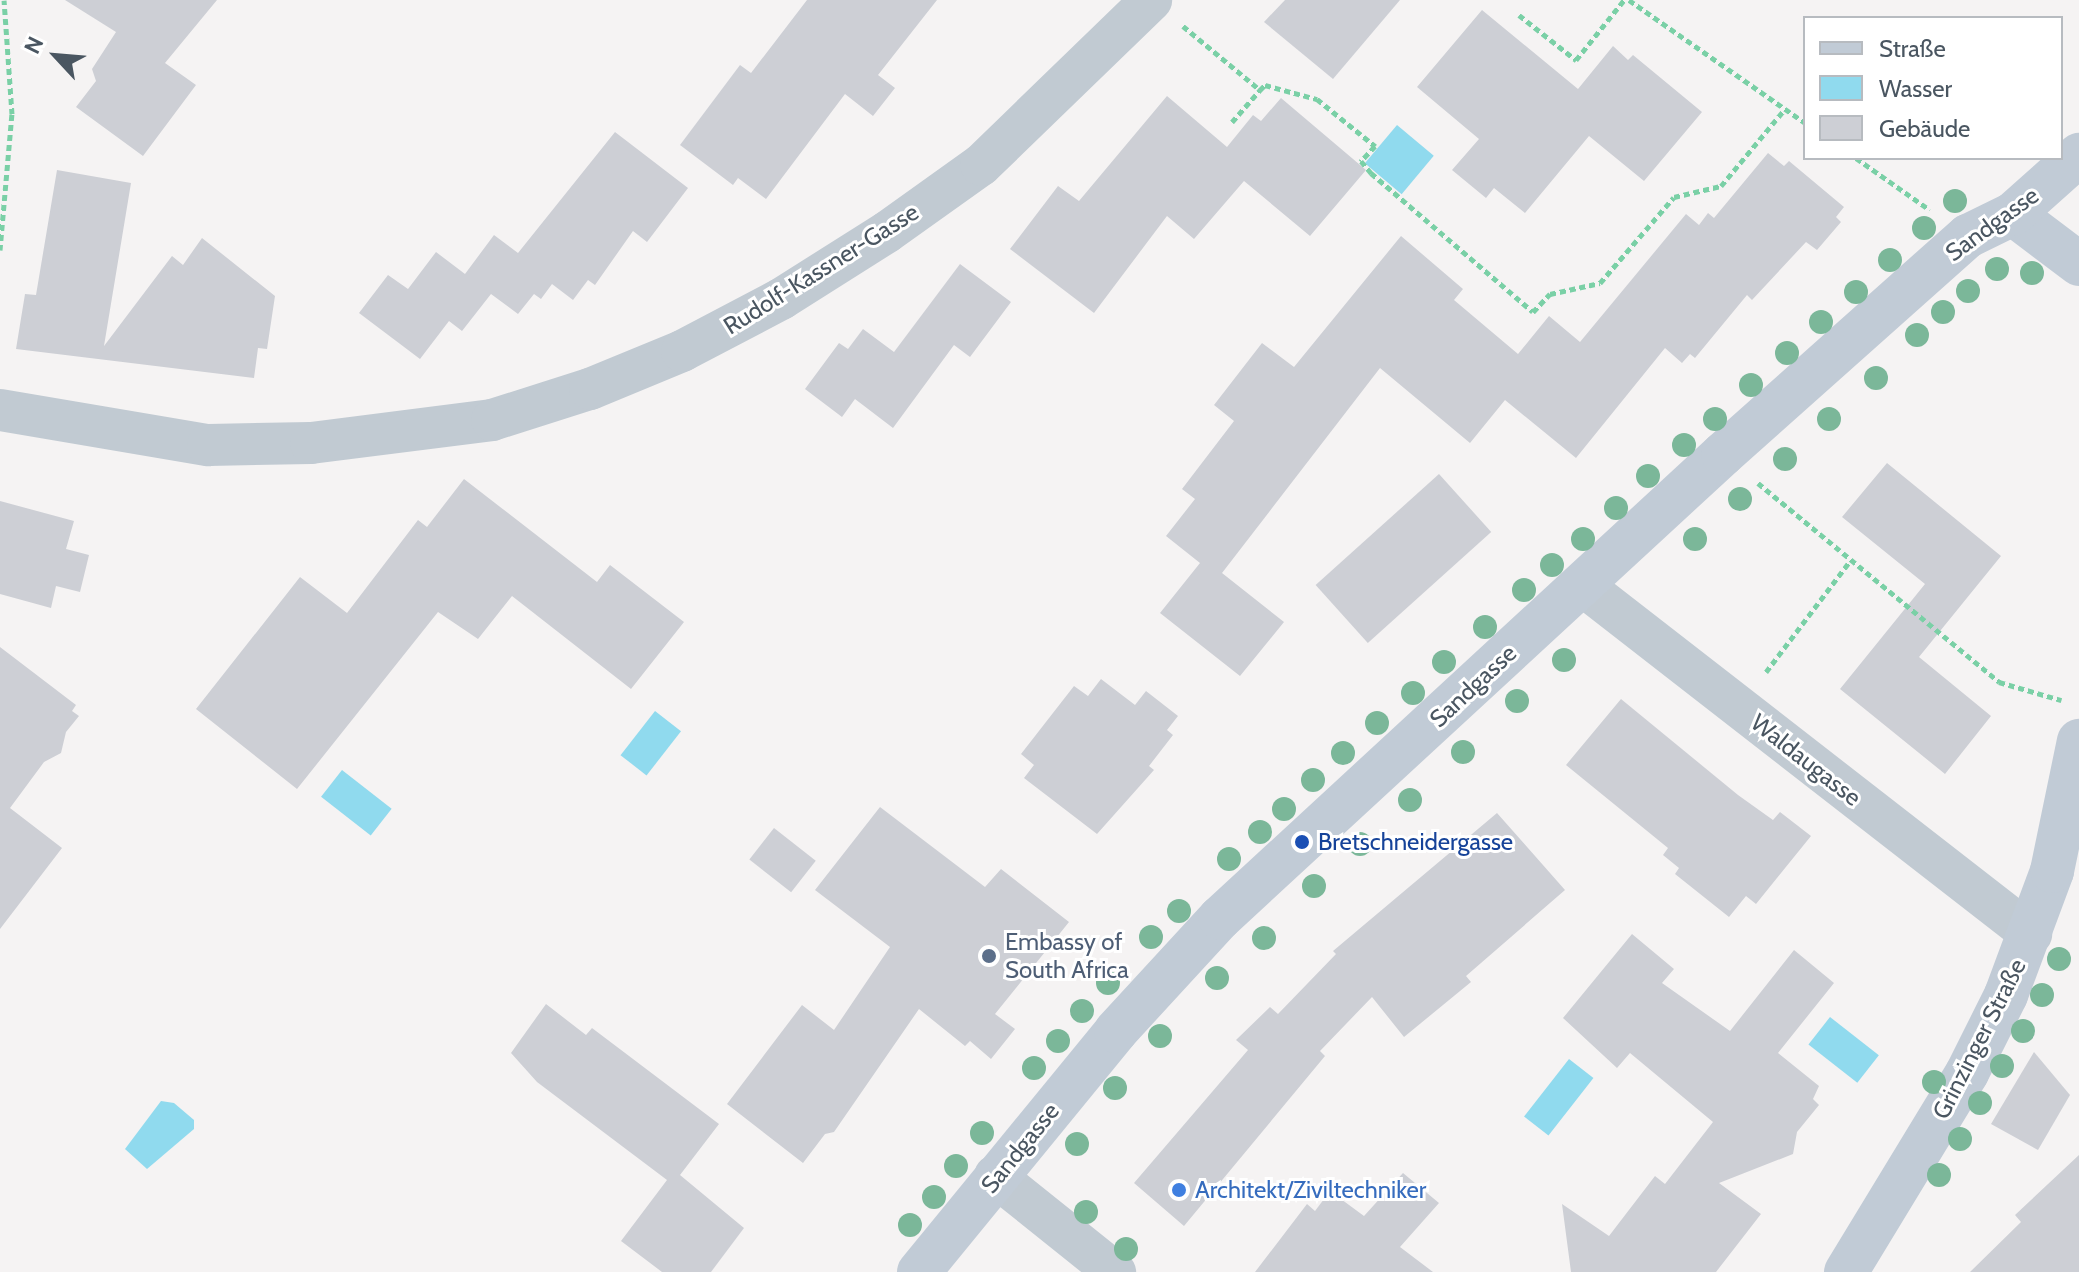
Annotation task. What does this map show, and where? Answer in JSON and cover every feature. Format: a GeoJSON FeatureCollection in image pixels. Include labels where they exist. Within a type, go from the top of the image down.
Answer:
{"type":"FeatureCollection","features":[{"type":"Feature","properties":{"kind":"street","name":"Rudolf-Kassner-Gasse"},"geometry":{"type":"LineString","coordinates":[[0,410],[208,445],[311,443],[492,420],[590,389],[682,351],[781,299],[887,232],[981,165],[1164,10]]}},
{"type":"Feature","properties":{"kind":"street","name":"Sandgasse"},"geometry":{"type":"LineString","coordinates":[[919,1272],[1116,1031],[1220,918],[1723,454],[1968,236],[2013,214],[2079,155]]}},
{"type":"Feature","properties":{"kind":"street"},"geometry":{"type":"LineString","coordinates":[[2013,214],[2079,264]]}},
{"type":"Feature","properties":{"kind":"street","name":"Waldaugasse"},"geometry":{"type":"LineString","coordinates":[[1582,585],[2031,934]]}},
{"type":"Feature","properties":{"kind":"street","name":"Grinzinger Straße"},"geometry":{"type":"LineString","coordinates":[[1846,1272],[1967,1073],[2031,934],[2056,859],[2072,721]]}},
{"type":"Feature","properties":{"kind":"street"},"geometry":{"type":"LineString","coordinates":[[995,1176],[1115,1272]]}},
{"type":"Feature","properties":{"kind":"path"},"geometry":{"type":"LineString","coordinates":[[0,250],[12,114],[4,0]]}},
{"type":"Feature","properties":{"kind":"path"},"geometry":{"type":"LineString","coordinates":[[1519,15],[1576,60],[1627,0],[1803,122]]}},
{"type":"Feature","properties":{"kind":"path"},"geometry":{"type":"LineString","coordinates":[[1164,10],[1260,90]]}},
{"type":"Feature","properties":{"kind":"path"},"geometry":{"type":"LineString","coordinates":[[1232,122],[1265,85],[1317,99],[1375,146],[1361,161],[1371,173],[1533,312],[1550,294],[1600,283],[1674,197],[1721,186],[1785,109]]}},
{"type":"Feature","properties":{"kind":"path"},"geometry":{"type":"LineString","coordinates":[[1859,160],[1968,236]]}},
{"type":"Feature","properties":{"kind":"path"},"geometry":{"type":"LineString","coordinates":[[1723,454],[1999,682],[2072,721]]}},
{"type":"Feature","properties":{"kind":"path"},"geometry":{"type":"LineString","coordinates":[[1739,708],[1850,561]]}},
{"type":"Feature","properties":{"kind":"water"},"geometry":{"type":"Polygon","coordinates":[[[1397,125],[1434,156],[1402,194],[1365,163],[1397,125]]]}},
{"type":"Feature","properties":{"kind":"water"},"geometry":{"type":"Polygon","coordinates":[[[655,711],[681,731],[647,775],[621,755],[655,711]]]}},
{"type":"Feature","properties":{"kind":"water"},"geometry":{"type":"Polygon","coordinates":[[[342,770],[392,809],[371,836],[321,797],[342,770]]]}},
{"type":"Feature","properties":{"kind":"water"},"geometry":{"type":"Polygon","coordinates":[[[1830,1017],[1879,1055],[1857,1083],[1808,1045],[1830,1017]]]}},
{"type":"Feature","properties":{"kind":"water"},"geometry":{"type":"Polygon","coordinates":[[[1569,1059],[1593,1078],[1548,1136],[1524,1117],[1569,1059]]]}},
{"type":"Feature","properties":{"kind":"water"},"geometry":{"type":"Polygon","coordinates":[[[161,1101],[174,1103],[194,1120],[194,1129],[147,1169],[125,1149],[161,1101]]]}},
{"type":"Feature","properties":{"kind":"building"},"geometry":{"type":"Polygon","coordinates":[[[65,0],[217,0],[165,63],[196,85],[143,156],[76,107],[96,81],[92,69],[116,32],[65,0]]]}},
{"type":"Feature","properties":{"kind":"building"},"geometry":{"type":"Polygon","coordinates":[[[807,0],[937,0],[878,75],[895,88],[873,116],[845,94],[766,199],[738,178],[733,185],[680,145],[740,65],[751,73],[807,0]]]}},
{"type":"Feature","properties":{"kind":"building"},"geometry":{"type":"Polygon","coordinates":[[[1285,0],[1400,0],[1333,79],[1264,22],[1285,0]]]}},
{"type":"Feature","properties":{"kind":"building"},"geometry":{"type":"Polygon","coordinates":[[[1482,10],[1578,89],[1613,46],[1628,60],[1633,55],[1702,112],[1644,181],[1589,136],[1525,213],[1494,188],[1486,198],[1452,170],[1479,139],[1417,87],[1482,10]]]}},
{"type":"Feature","properties":{"kind":"building"},"geometry":{"type":"Polygon","coordinates":[[[1167,96],[1227,147],[1253,115],[1261,121],[1281,98],[1366,170],[1310,236],[1244,181],[1194,239],[1167,216],[1094,313],[1010,249],[1058,186],[1079,201],[1167,96]]]}},
{"type":"Feature","properties":{"kind":"building"},"geometry":{"type":"Polygon","coordinates":[[[615,132],[688,188],[647,242],[633,231],[595,285],[588,280],[573,300],[552,284],[541,299],[534,294],[518,314],[491,294],[462,331],[449,321],[420,359],[359,313],[388,275],[408,289],[436,252],[465,274],[494,235],[518,253],[615,132]]]}},
{"type":"Feature","properties":{"kind":"building"},"geometry":{"type":"Polygon","coordinates":[[[1768,153],[1784,166],[1789,161],[1844,207],[1836,217],[1841,222],[1817,250],[1806,242],[1752,300],[1747,295],[1695,358],[1690,354],[1682,363],[1665,348],[1576,458],[1505,400],[1470,443],[1380,368],[1222,573],[1284,622],[1240,676],[1160,613],[1200,563],[1166,536],[1195,499],[1182,489],[1234,421],[1214,405],[1262,343],[1294,367],[1401,236],[1463,289],[1454,300],[1518,354],[1549,316],[1580,342],[1686,214],[1699,225],[1708,213],[1714,218],[1768,153]]]}},
{"type":"Feature","properties":{"kind":"building"},"geometry":{"type":"Polygon","coordinates":[[[57,170],[131,183],[104,346],[172,256],[183,265],[202,238],[275,296],[267,349],[258,348],[254,378],[16,349],[25,294],[36,295],[57,170]]]}},
{"type":"Feature","properties":{"kind":"building"},"geometry":{"type":"Polygon","coordinates":[[[960,264],[1011,302],[970,357],[954,345],[893,428],[855,399],[842,417],[805,389],[839,343],[848,349],[863,329],[894,352],[960,264]]]}},
{"type":"Feature","properties":{"kind":"building"},"geometry":{"type":"Polygon","coordinates":[[[1887,463],[2001,556],[1919,657],[1991,716],[1945,774],[1840,689],[1925,584],[1842,517],[1887,463]]]}},
{"type":"Feature","properties":{"kind":"building"},"geometry":{"type":"Polygon","coordinates":[[[1439,474],[1491,532],[1368,643],[1316,585],[1439,474]]]}},
{"type":"Feature","properties":{"kind":"building"},"geometry":{"type":"Polygon","coordinates":[[[464,479],[597,582],[610,565],[684,622],[631,689],[512,596],[478,639],[438,612],[297,789],[196,709],[300,577],[347,613],[418,520],[427,527],[464,479]]]}},
{"type":"Feature","properties":{"kind":"building"},"geometry":{"type":"Polygon","coordinates":[[[0,501],[74,521],[66,549],[89,555],[80,592],[56,586],[51,608],[0,594],[0,501]]]}},
{"type":"Feature","properties":{"kind":"building"},"geometry":{"type":"Polygon","coordinates":[[[0,647],[76,705],[72,711],[79,716],[66,732],[61,753],[44,762],[10,808],[62,848],[0,929],[0,647]]]}},
{"type":"Feature","properties":{"kind":"building"},"geometry":{"type":"Polygon","coordinates":[[[1101,679],[1135,705],[1146,691],[1178,716],[1167,730],[1173,735],[1149,766],[1154,770],[1097,834],[1024,778],[1034,765],[1021,754],[1074,686],[1088,696],[1101,679]]]}},
{"type":"Feature","properties":{"kind":"building"},"geometry":{"type":"Polygon","coordinates":[[[1621,699],[1738,795],[1773,820],[1780,812],[1811,836],[1756,904],[1746,896],[1729,917],[1675,874],[1679,868],[1663,855],[1668,848],[1566,765],[1621,699]]]}},
{"type":"Feature","properties":{"kind":"building"},"geometry":{"type":"Polygon","coordinates":[[[880,807],[985,887],[1001,869],[1069,922],[995,1014],[1015,1029],[991,1059],[970,1041],[965,1046],[919,1009],[834,1132],[825,1134],[803,1163],[727,1104],[802,1005],[834,1030],[890,947],[815,890],[880,807]]]}},
{"type":"Feature","properties":{"kind":"building"},"geometry":{"type":"Polygon","coordinates":[[[1497,813],[1565,890],[1466,976],[1471,982],[1404,1037],[1372,997],[1320,1051],[1325,1056],[1184,1226],[1134,1183],[1248,1050],[1236,1040],[1270,1007],[1278,1014],[1336,954],[1333,951],[1497,813]]]}},
{"type":"Feature","properties":{"kind":"building"},"geometry":{"type":"Polygon","coordinates":[[[774,828],[816,861],[791,892],[749,860],[774,828]]]}},
{"type":"Feature","properties":{"kind":"building"},"geometry":{"type":"Polygon","coordinates":[[[1632,934],[1674,969],[1662,983],[1730,1031],[1794,950],[1834,983],[1778,1053],[1819,1086],[1813,1099],[1819,1105],[1797,1132],[1793,1154],[1719,1183],[1761,1214],[1716,1272],[1571,1272],[1562,1204],[1609,1236],[1655,1176],[1665,1184],[1713,1122],[1630,1053],[1617,1068],[1563,1018],[1632,934]]]}},
{"type":"Feature","properties":{"kind":"building"},"geometry":{"type":"Polygon","coordinates":[[[546,1004],[586,1035],[592,1028],[719,1124],[680,1175],[744,1228],[711,1272],[662,1272],[621,1241],[667,1180],[537,1082],[511,1053],[546,1004]]]}},
{"type":"Feature","properties":{"kind":"building"},"geometry":{"type":"Polygon","coordinates":[[[2034,1052],[2070,1095],[2038,1150],[1991,1124],[2034,1052]]]}},
{"type":"Feature","properties":{"kind":"building"},"geometry":{"type":"Polygon","coordinates":[[[2079,1155],[2079,1272],[1970,1272],[2021,1222],[2015,1215],[2079,1155]]]}},
{"type":"Feature","properties":{"kind":"building"},"geometry":{"type":"Polygon","coordinates":[[[1403,1173],[1439,1203],[1400,1247],[1433,1272],[1255,1272],[1307,1204],[1315,1211],[1330,1191],[1364,1216],[1403,1173]]]}},
{"type":"Feature","properties":{"kind":"place","name":"Bretschneidergasse"},"geometry":{"type":"Point","coordinates":[1302,842]}},
{"type":"Feature","properties":{"kind":"place","name":"Embassy of South Africa"},"geometry":{"type":"Point","coordinates":[989,956]}},
{"type":"Feature","properties":{"kind":"place","name":"Architekt/Ziviltechniker"},"geometry":{"type":"Point","coordinates":[1179,1190]}}]}
